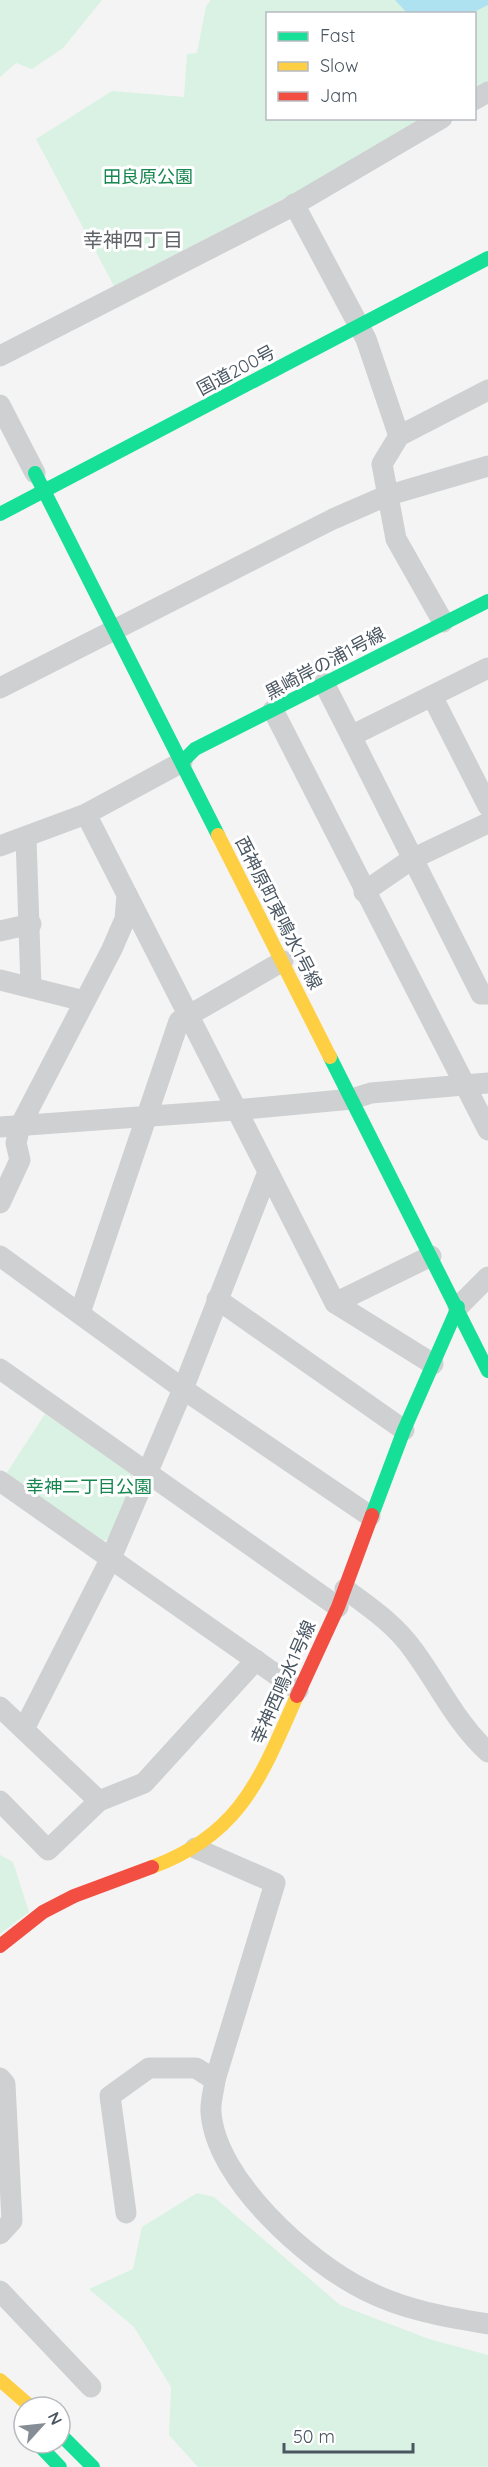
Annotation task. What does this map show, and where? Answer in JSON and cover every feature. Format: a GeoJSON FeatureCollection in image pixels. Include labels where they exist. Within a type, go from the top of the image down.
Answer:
{"type":"FeatureCollection","features":[{"type":"Feature","properties":{"kind":"main road","name":"国道200号"},"geometry":{"type":"LineString","coordinates":[[0,514],[38,478],[354,313],[488,258]]}},
{"type":"Feature","properties":{"kind":"main road","name":"西神原町東鳴水1号線"},"geometry":{"type":"LineString","coordinates":[[38,478],[458,1307],[488,1371]]}},
{"type":"Feature","properties":{"kind":"main road","name":"黒崎岸の浦1号線"},"geometry":{"type":"LineString","coordinates":[[182,762],[195,749],[443,622],[488,602]]}},
{"type":"Feature","properties":{"kind":"main road","name":"幸神西鳴水1号線"},"geometry":{"type":"LineString","coordinates":[[0,1946],[42,1912],[86,1892],[170,1861],[195,1848],[223,1826],[247,1801],[258,1782],[341,1598],[404,1430],[458,1307]]}},
{"type":"Feature","properties":{"kind":"main road"},"geometry":{"type":"LineString","coordinates":[[0,2380],[17,2395]]}},
{"type":"Feature","properties":{"kind":"main road"},"geometry":{"type":"LineString","coordinates":[[72,2446],[93,2467]]}},
{"type":"Feature","properties":{"kind":"main road"},"geometry":{"type":"LineString","coordinates":[[48,2455],[60,2467]]}},
{"type":"Feature","properties":{"kind":"street"},"geometry":{"type":"LineString","coordinates":[[0,356],[294,204],[439,120]]}},
{"type":"Feature","properties":{"kind":"street"},"geometry":{"type":"LineString","coordinates":[[294,204],[354,313],[399,436]]}},
{"type":"Feature","properties":{"kind":"street"},"geometry":{"type":"LineString","coordinates":[[443,622],[396,539],[386,496],[382,464],[399,436],[488,390]]}},
{"type":"Feature","properties":{"kind":"street"},"geometry":{"type":"LineString","coordinates":[[0,405],[38,478]]}},
{"type":"Feature","properties":{"kind":"street"},"geometry":{"type":"LineString","coordinates":[[0,688],[116,632],[333,519],[386,496],[488,466]]}},
{"type":"Feature","properties":{"kind":"street"},"geometry":{"type":"LineString","coordinates":[[351,736],[488,668]]}},
{"type":"Feature","properties":{"kind":"street"},"geometry":{"type":"LineString","coordinates":[[324,683],[481,994],[488,994]]}},
{"type":"Feature","properties":{"kind":"street"},"geometry":{"type":"LineString","coordinates":[[432,696],[488,806]]}},
{"type":"Feature","properties":{"kind":"street"},"geometry":{"type":"LineString","coordinates":[[273,710],[488,1130]]}},
{"type":"Feature","properties":{"kind":"street"},"geometry":{"type":"LineString","coordinates":[[0,846],[86,814],[182,762]]}},
{"type":"Feature","properties":{"kind":"street"},"geometry":{"type":"LineString","coordinates":[[86,814],[190,1014],[236,1110],[335,1303],[433,1364]]}},
{"type":"Feature","properties":{"kind":"street"},"geometry":{"type":"LineString","coordinates":[[364,891],[412,859],[488,823]]}},
{"type":"Feature","properties":{"kind":"street"},"geometry":{"type":"LineString","coordinates":[[26,838],[31,924],[31,987]]}},
{"type":"Feature","properties":{"kind":"street"},"geometry":{"type":"LineString","coordinates":[[9,1135],[84,1001],[125,919],[127,895]]}},
{"type":"Feature","properties":{"kind":"street"},"geometry":{"type":"LineString","coordinates":[[0,931],[31,924]]}},
{"type":"Feature","properties":{"kind":"street"},"geometry":{"type":"LineString","coordinates":[[80,1313],[180,1021],[283,961]]}},
{"type":"Feature","properties":{"kind":"street"},"geometry":{"type":"LineString","coordinates":[[0,980],[84,1001]]}},
{"type":"Feature","properties":{"kind":"street"},"geometry":{"type":"LineString","coordinates":[[9,1135],[147,1116],[352,1099],[371,1093],[488,1083]]}},
{"type":"Feature","properties":{"kind":"street"},"geometry":{"type":"LineString","coordinates":[[0,1203],[20,1160],[9,1135]]}},
{"type":"Feature","properties":{"kind":"street"},"geometry":{"type":"LineString","coordinates":[[24,1729],[111,1558],[183,1389],[268,1172]]}},
{"type":"Feature","properties":{"kind":"street"},"geometry":{"type":"LineString","coordinates":[[0,1256],[183,1389],[370,1516]]}},
{"type":"Feature","properties":{"kind":"street"},"geometry":{"type":"LineString","coordinates":[[335,1303],[431,1256]]}},
{"type":"Feature","properties":{"kind":"street"},"geometry":{"type":"LineString","coordinates":[[458,1307],[488,1276]]}},
{"type":"Feature","properties":{"kind":"street"},"geometry":{"type":"LineString","coordinates":[[217,1299],[404,1430]]}},
{"type":"Feature","properties":{"kind":"street"},"geometry":{"type":"LineString","coordinates":[[0,1369],[146,1474],[341,1598],[389,1621],[414,1650],[471,1736],[488,1752]]}},
{"type":"Feature","properties":{"kind":"street"},"geometry":{"type":"LineString","coordinates":[[1,1486],[111,1558],[298,1690]]}},
{"type":"Feature","properties":{"kind":"street"},"geometry":{"type":"LineString","coordinates":[[0,1801],[48,1850],[99,1801],[144,1783],[256,1660]]}},
{"type":"Feature","properties":{"kind":"street"},"geometry":{"type":"LineString","coordinates":[[0,1707],[99,1801]]}},
{"type":"Feature","properties":{"kind":"street"},"geometry":{"type":"LineString","coordinates":[[195,1848],[275,1883],[215,2080],[211,2112],[224,2159],[248,2194],[315,2259],[365,2290],[432,2315],[488,2324]]}},
{"type":"Feature","properties":{"kind":"street"},"geometry":{"type":"LineString","coordinates":[[126,2213],[110,2096],[149,2068],[196,2068],[215,2080]]}},
{"type":"Feature","properties":{"kind":"street"},"geometry":{"type":"LineString","coordinates":[[0,2078],[6,2084],[12,2221],[0,2234]]}},
{"type":"Feature","properties":{"kind":"street"},"geometry":{"type":"LineString","coordinates":[[0,2291],[92,2387]]}},
{"type":"Feature","properties":{"kind":"green space"},"geometry":{"type":"Polygon","coordinates":[[[0,0],[102,0],[63,48],[32,69],[16,63],[0,77],[0,0]]]}},
{"type":"Feature","properties":{"kind":"green space","name":"田良原公園"},"geometry":{"type":"Polygon","coordinates":[[[211,0],[488,0],[488,83],[476,90],[476,12],[266,12],[266,120],[424,120],[308,186],[114,286],[36,139],[112,91],[184,97],[187,54],[197,53],[206,6],[211,0]]]}},
{"type":"Feature","properties":{"kind":"green space","name":"幸神二丁目公園"},"geometry":{"type":"Polygon","coordinates":[[[45,1414],[131,1471],[133,1481],[110,1537],[104,1541],[6,1474],[45,1414]]]}},
{"type":"Feature","properties":{"kind":"green space"},"geometry":{"type":"Polygon","coordinates":[[[0,1855],[13,1862],[29,1912],[0,1934],[0,1855]]]}},
{"type":"Feature","properties":{"kind":"green space"},"geometry":{"type":"Polygon","coordinates":[[[197,2193],[214,2197],[340,2305],[429,2339],[488,2355],[488,2467],[198,2467],[169,2435],[171,2387],[134,2327],[89,2289],[133,2269],[142,2227],[197,2193]]]}},
{"type":"Feature","properties":{"kind":"water"},"geometry":{"type":"Polygon","coordinates":[[[395,0],[488,0],[488,5],[474,12],[406,12],[395,0]]]}},
{"type":"Feature","properties":{"kind":"traffic: fast"},"geometry":{"type":"LineString","coordinates":[[0,514],[488,258]]}},
{"type":"Feature","properties":{"kind":"traffic: fast"},"geometry":{"type":"LineString","coordinates":[[35,473],[218,835]]}},
{"type":"Feature","properties":{"kind":"traffic: fast"},"geometry":{"type":"LineString","coordinates":[[182,762],[195,749],[488,601]]}},
{"type":"Feature","properties":{"kind":"traffic: fast"},"geometry":{"type":"LineString","coordinates":[[330,1057],[488,1371]]}},
{"type":"Feature","properties":{"kind":"traffic: fast"},"geometry":{"type":"LineString","coordinates":[[372,1515],[404,1430],[458,1307]]}},
{"type":"Feature","properties":{"kind":"traffic: fast"},"geometry":{"type":"LineString","coordinates":[[72,2446],[93,2467]]}},
{"type":"Feature","properties":{"kind":"traffic: fast"},"geometry":{"type":"LineString","coordinates":[[48,2455],[60,2467]]}},
{"type":"Feature","properties":{"kind":"traffic: slow"},"geometry":{"type":"LineString","coordinates":[[218,835],[330,1057]]}},
{"type":"Feature","properties":{"kind":"traffic: slow"},"geometry":{"type":"LineString","coordinates":[[152,1867],[183,1853],[208,1838],[245,1799],[272,1752],[297,1696]]}},
{"type":"Feature","properties":{"kind":"traffic: slow"},"geometry":{"type":"LineString","coordinates":[[0,2380],[17,2395]]}},
{"type":"Feature","properties":{"kind":"traffic: jam"},"geometry":{"type":"LineString","coordinates":[[297,1696],[338,1607],[372,1515]]}},
{"type":"Feature","properties":{"kind":"traffic: jam"},"geometry":{"type":"LineString","coordinates":[[0,1946],[43,1912],[74,1896],[152,1867]]}},
{"type":"Feature","properties":{"kind":"district","name":"幸神四丁目"},"geometry":{"type":"Point","coordinates":[133,239]}}]}
